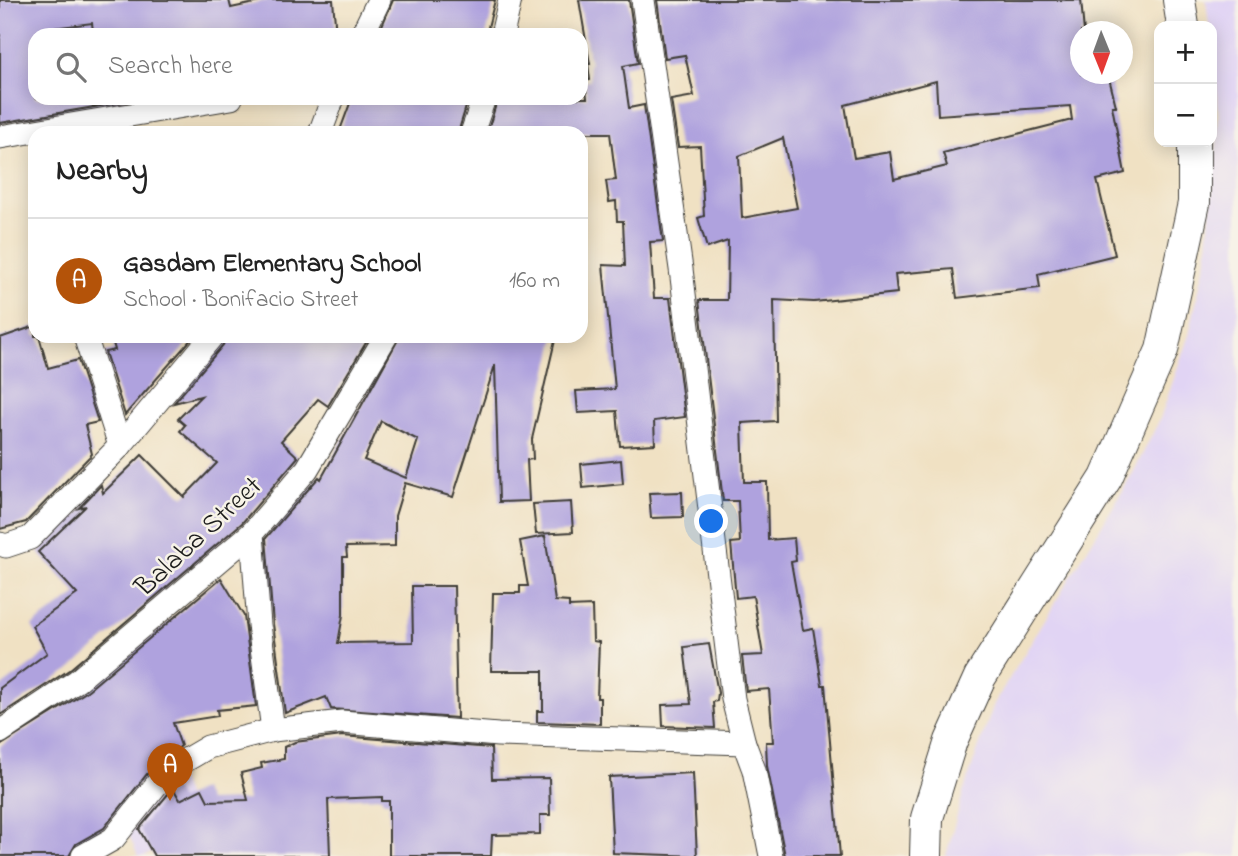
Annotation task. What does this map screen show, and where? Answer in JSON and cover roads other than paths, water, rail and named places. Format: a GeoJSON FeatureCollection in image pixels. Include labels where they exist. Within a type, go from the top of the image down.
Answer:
{"type":"FeatureCollection","features":[{"type":"Feature","properties":{"kind":"main road"},"geometry":{"type":"LineString","coordinates":[[1179,0],[1182,21]]}},
{"type":"Feature","properties":{"kind":"main road"},"geometry":{"type":"LineString","coordinates":[[926,856],[927,818],[951,741],[979,677],[1106,478],[1161,351],[1194,204],[1194,147]]}},
{"type":"Feature","properties":{"kind":"street"},"geometry":{"type":"LineString","coordinates":[[365,28],[379,0]]}},
{"type":"Feature","properties":{"kind":"street"},"geometry":{"type":"LineString","coordinates":[[504,28],[510,0]]}},
{"type":"Feature","properties":{"kind":"street"},"geometry":{"type":"LineString","coordinates":[[643,0],[681,269],[732,685],[744,743],[754,770],[771,856]]}},
{"type":"Feature","properties":{"kind":"street"},"geometry":{"type":"LineString","coordinates":[[90,126],[196,105]]}},
{"type":"Feature","properties":{"kind":"street"},"geometry":{"type":"LineString","coordinates":[[323,126],[330,105]]}},
{"type":"Feature","properties":{"kind":"street"},"geometry":{"type":"LineString","coordinates":[[474,126],[482,105]]}},
{"type":"Feature","properties":{"kind":"street"},"geometry":{"type":"LineString","coordinates":[[0,137],[28,137]]}},
{"type":"Feature","properties":{"kind":"street"},"geometry":{"type":"LineString","coordinates":[[87,343],[120,446]]}},
{"type":"Feature","properties":{"kind":"street"},"geometry":{"type":"LineString","coordinates":[[0,544],[14,544],[30,538],[120,446],[206,343]]}},
{"type":"Feature","properties":{"kind":"street","name":"Balaba Street"},"geometry":{"type":"LineString","coordinates":[[0,732],[77,681],[252,533],[307,468],[382,343]]}},
{"type":"Feature","properties":{"kind":"street"},"geometry":{"type":"LineString","coordinates":[[252,533],[259,625],[273,730]]}},
{"type":"Feature","properties":{"kind":"street"},"geometry":{"type":"LineString","coordinates":[[83,856],[119,848],[157,784],[179,764],[208,747],[273,730],[342,722],[498,735],[744,743]]}},
{"type":"Feature","properties":{"kind":"place","name":"Gasdam Elementary School"},"geometry":{"type":"Point","coordinates":[170,801]}}]}
